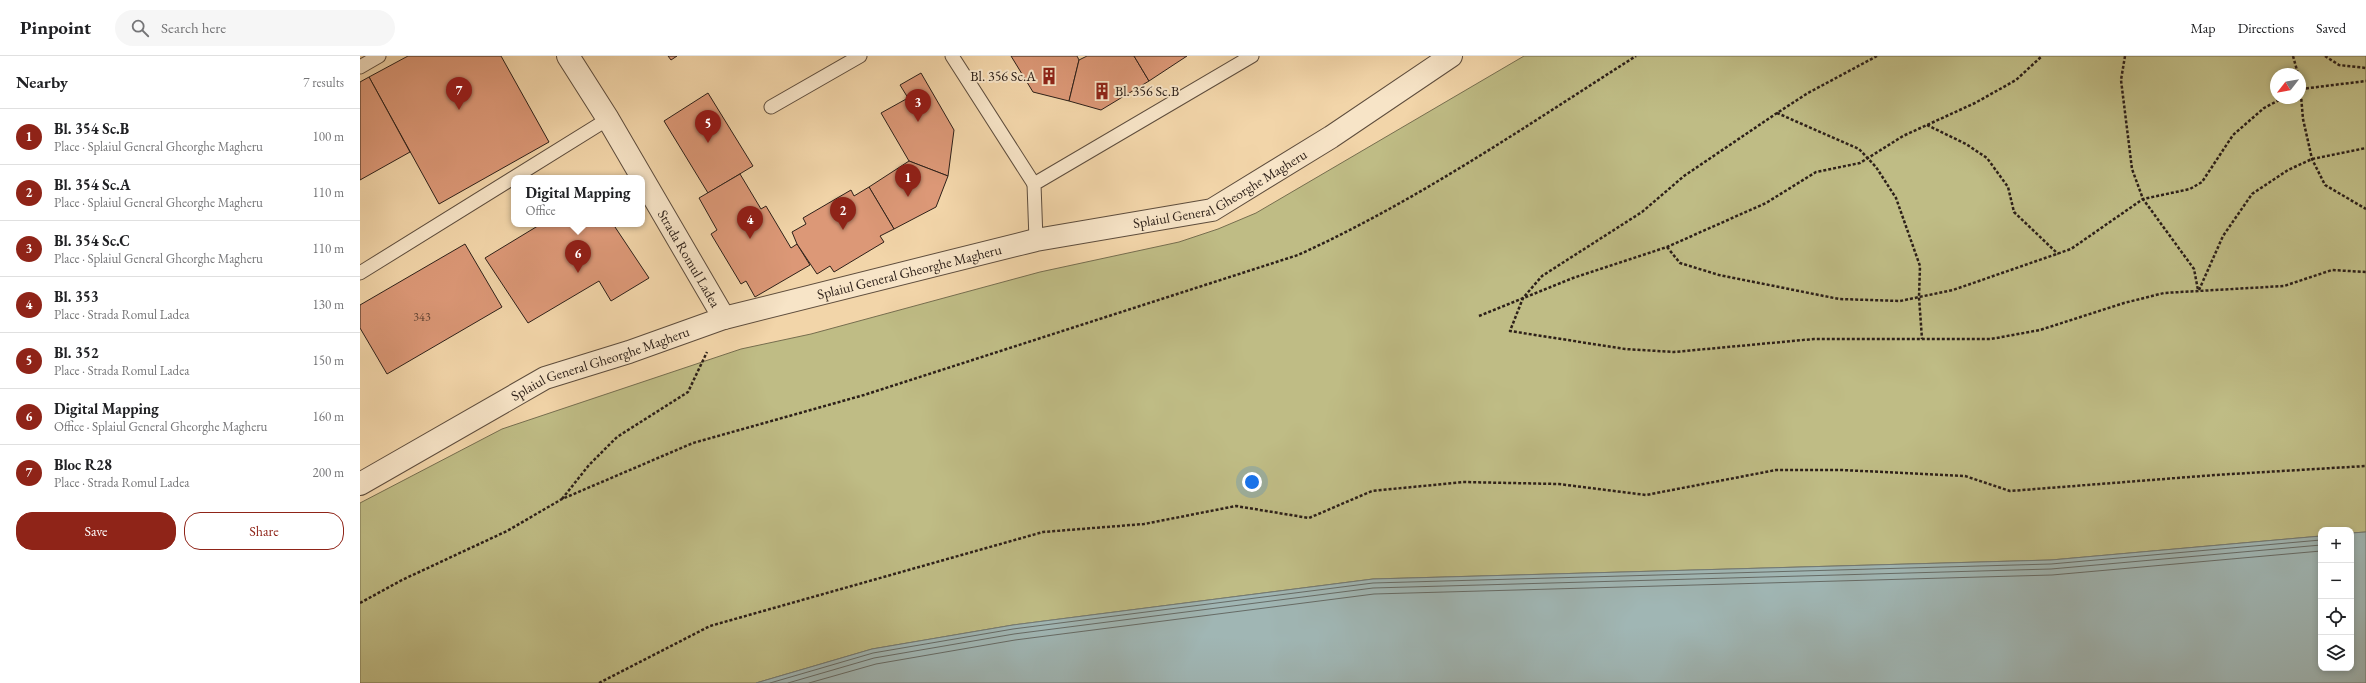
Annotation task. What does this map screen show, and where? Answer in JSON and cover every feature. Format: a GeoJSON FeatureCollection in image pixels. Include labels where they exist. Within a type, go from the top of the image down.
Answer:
{"type":"FeatureCollection","features":[{"type":"Feature","properties":{"kind":"street","name":"Strada Romul Ladea"},"geometry":{"type":"LineString","coordinates":[[568,56],[608,119],[641,175]]}},
{"type":"Feature","properties":{"kind":"street","name":"Splaiul General Gheorghe Magheru"},"geometry":{"type":"LineString","coordinates":[[360,484],[546,378],[629,352],[724,318],[1036,240],[1212,210],[1331,136],[1451,56]]}},
{"type":"Feature","properties":{"kind":"street","name":"Strada Romul Ladea"},"geometry":{"type":"LineString","coordinates":[[645,182],[724,318]]}},
{"type":"Feature","properties":{"kind":"lane"},"geometry":{"type":"LineString","coordinates":[[360,67],[379,56]]}},
{"type":"Feature","properties":{"kind":"lane"},"geometry":{"type":"LineString","coordinates":[[952,56],[1034,184],[1036,240]]}},
{"type":"Feature","properties":{"kind":"lane"},"geometry":{"type":"LineString","coordinates":[[1034,184],[1252,56]]}},
{"type":"Feature","properties":{"kind":"lane"},"geometry":{"type":"LineString","coordinates":[[771,107],[852,58]]}},
{"type":"Feature","properties":{"kind":"lane"},"geometry":{"type":"LineString","coordinates":[[518,175],[608,119]]}},
{"type":"Feature","properties":{"kind":"lane"},"geometry":{"type":"LineString","coordinates":[[360,273],[511,179]]}},
{"type":"Feature","properties":{"kind":"path"},"geometry":{"type":"LineString","coordinates":[[360,603],[402,580],[507,531],[562,499],[693,443],[864,395],[1298,254],[1347,232],[1488,150],[1636,56]]}},
{"type":"Feature","properties":{"kind":"path"},"geometry":{"type":"LineString","coordinates":[[1877,56],[1808,93],[1684,176],[1642,212],[1542,276],[1523,298],[1510,331],[1625,349],[1674,352],[1814,339],[1990,339],[2040,330],[2124,303],[2164,292],[2284,286],[2332,270],[2366,272]]}},
{"type":"Feature","properties":{"kind":"path"},"geometry":{"type":"LineString","coordinates":[[1479,316],[1573,278],[1667,247],[1766,203],[1816,172],[1834,170],[1860,163],[1903,136],[1976,103],[2016,80],[2042,56]]}},
{"type":"Feature","properties":{"kind":"path"},"geometry":{"type":"LineString","coordinates":[[2126,56],[2120,80],[2132,169],[2143,199],[2194,270],[2198,290]]}},
{"type":"Feature","properties":{"kind":"path"},"geometry":{"type":"LineString","coordinates":[[2293,56],[2296,68]]}},
{"type":"Feature","properties":{"kind":"path"},"geometry":{"type":"LineString","coordinates":[[2325,56],[2339,65],[2366,68]]}},
{"type":"Feature","properties":{"kind":"path"},"geometry":{"type":"LineString","coordinates":[[2306,89],[2366,81]]}},
{"type":"Feature","properties":{"kind":"path"},"geometry":{"type":"LineString","coordinates":[[1667,247],[1680,263],[1719,275],[1839,299],[1900,301],[1953,290],[2071,249],[2143,199],[2190,189],[2202,182],[2233,136],[2264,108],[2272,104]]}},
{"type":"Feature","properties":{"kind":"path"},"geometry":{"type":"LineString","coordinates":[[2302,104],[2303,119],[2312,159],[2325,186],[2366,208]]}},
{"type":"Feature","properties":{"kind":"path"},"geometry":{"type":"LineString","coordinates":[[1778,113],[1859,149],[1896,198],[1920,266],[1919,297],[1922,339]]}},
{"type":"Feature","properties":{"kind":"path"},"geometry":{"type":"LineString","coordinates":[[1926,125],[1966,144],[1987,158],[2008,187],[2014,212],[2058,254]]}},
{"type":"Feature","properties":{"kind":"path"},"geometry":{"type":"LineString","coordinates":[[2198,290],[2223,236],[2252,194],[2288,170],[2312,159],[2366,148]]}},
{"type":"Feature","properties":{"kind":"path"},"geometry":{"type":"LineString","coordinates":[[562,499],[589,465],[618,437],[688,392],[724,318]]}},
{"type":"Feature","properties":{"kind":"path"},"geometry":{"type":"LineString","coordinates":[[599,683],[710,626],[1035,534],[1144,524],[1236,506],[1309,518],[1372,491],[1463,482],[1559,484],[1646,495],[1776,470],[1842,470],[1965,476],[2010,491],[2215,474],[2366,466]]}},
{"type":"Feature","properties":{"kind":"shaded area"},"geometry":{"type":"Polygon","coordinates":[[[1524,56],[2366,56],[2366,532],[2354,533],[2354,527],[2318,527],[2318,536],[2051,560],[1373,579],[1013,625],[872,649],[756,683],[360,683],[360,503],[502,429],[741,349],[811,334],[1040,272],[1179,242],[1218,229],[1256,213],[1524,56]]]}},
{"type":"Feature","properties":{"kind":"water"},"geometry":{"type":"Polygon","coordinates":[[[2366,532],[2366,683],[756,683],[872,649],[1013,625],[1373,579],[2051,560],[2318,536],[2318,671],[2354,671],[2354,533],[2366,532]]]}},
{"type":"Feature","properties":{"kind":"building"},"geometry":{"type":"Polygon","coordinates":[[[408,56],[501,56],[549,142],[439,204],[369,77],[408,56]]]}},
{"type":"Feature","properties":{"kind":"building"},"geometry":{"type":"Polygon","coordinates":[[[668,56],[677,56],[671,60],[668,56]]]}},
{"type":"Feature","properties":{"kind":"building","name":"Bl. 356 Sc.A"},"geometry":{"type":"Polygon","coordinates":[[[1011,56],[1077,56],[1079,60],[1069,101],[1033,92],[1011,56]]]}},
{"type":"Feature","properties":{"kind":"building","name":"Bl. 356 Sc.B"},"geometry":{"type":"Polygon","coordinates":[[[1087,56],[1134,56],[1149,81],[1101,110],[1069,101],[1079,60],[1087,56]]]}},
{"type":"Feature","properties":{"kind":"building"},"geometry":{"type":"Polygon","coordinates":[[[1134,56],[1187,56],[1149,81],[1134,56]]]}},
{"type":"Feature","properties":{"kind":"building"},"geometry":{"type":"Polygon","coordinates":[[[921,73],[954,130],[948,176],[909,161],[881,113],[908,98],[900,85],[921,73]]]}},
{"type":"Feature","properties":{"kind":"building"},"geometry":{"type":"Polygon","coordinates":[[[369,77],[410,152],[360,180],[360,82],[369,77]]]}},
{"type":"Feature","properties":{"kind":"building"},"geometry":{"type":"Polygon","coordinates":[[[708,93],[753,166],[708,193],[664,121],[708,93]]]}},
{"type":"Feature","properties":{"kind":"building"},"geometry":{"type":"Polygon","coordinates":[[[909,161],[948,176],[936,207],[894,229],[869,187],[909,161]]]}},
{"type":"Feature","properties":{"kind":"building"},"geometry":{"type":"Polygon","coordinates":[[[740,174],[761,209],[766,206],[791,248],[797,244],[810,265],[755,297],[746,281],[741,284],[711,234],[717,230],[699,198],[740,174]]]}},
{"type":"Feature","properties":{"kind":"building"},"geometry":{"type":"Polygon","coordinates":[[[869,187],[894,229],[880,236],[884,242],[834,272],[830,266],[817,274],[797,244],[792,232],[806,224],[803,218],[851,190],[854,196],[869,187]]]}},
{"type":"Feature","properties":{"kind":"building"},"geometry":{"type":"Polygon","coordinates":[[[536,227],[615,227],[649,278],[611,301],[599,281],[528,323],[485,258],[536,227]]]}},
{"type":"Feature","properties":{"kind":"building"},"geometry":{"type":"Polygon","coordinates":[[[465,244],[502,307],[387,374],[360,328],[360,305],[465,244]]]}},
{"type":"Feature","properties":{"kind":"place","name":"Bl. 356 Sc.A"},"geometry":{"type":"Point","coordinates":[1049,76]}},
{"type":"Feature","properties":{"kind":"place","name":"Bl. 356 Sc.B"},"geometry":{"type":"Point","coordinates":[1102,91]}},
{"type":"Feature","properties":{"kind":"place","name":"Bloc R28"},"geometry":{"type":"Point","coordinates":[459,110]}},
{"type":"Feature","properties":{"kind":"place","name":"Bl. 354 Sc.C"},"geometry":{"type":"Point","coordinates":[918,122]}},
{"type":"Feature","properties":{"kind":"place","name":"Bl. 352"},"geometry":{"type":"Point","coordinates":[708,143]}},
{"type":"Feature","properties":{"kind":"place","name":"Bl. 354 Sc.B"},"geometry":{"type":"Point","coordinates":[908,197]}},
{"type":"Feature","properties":{"kind":"place","name":"Bl. 354 Sc.A"},"geometry":{"type":"Point","coordinates":[843,230]}},
{"type":"Feature","properties":{"kind":"place","name":"Bl. 353"},"geometry":{"type":"Point","coordinates":[750,239]}},
{"type":"Feature","properties":{"kind":"place","name":"Digital Mapping"},"geometry":{"type":"Point","coordinates":[578,273]}}]}
